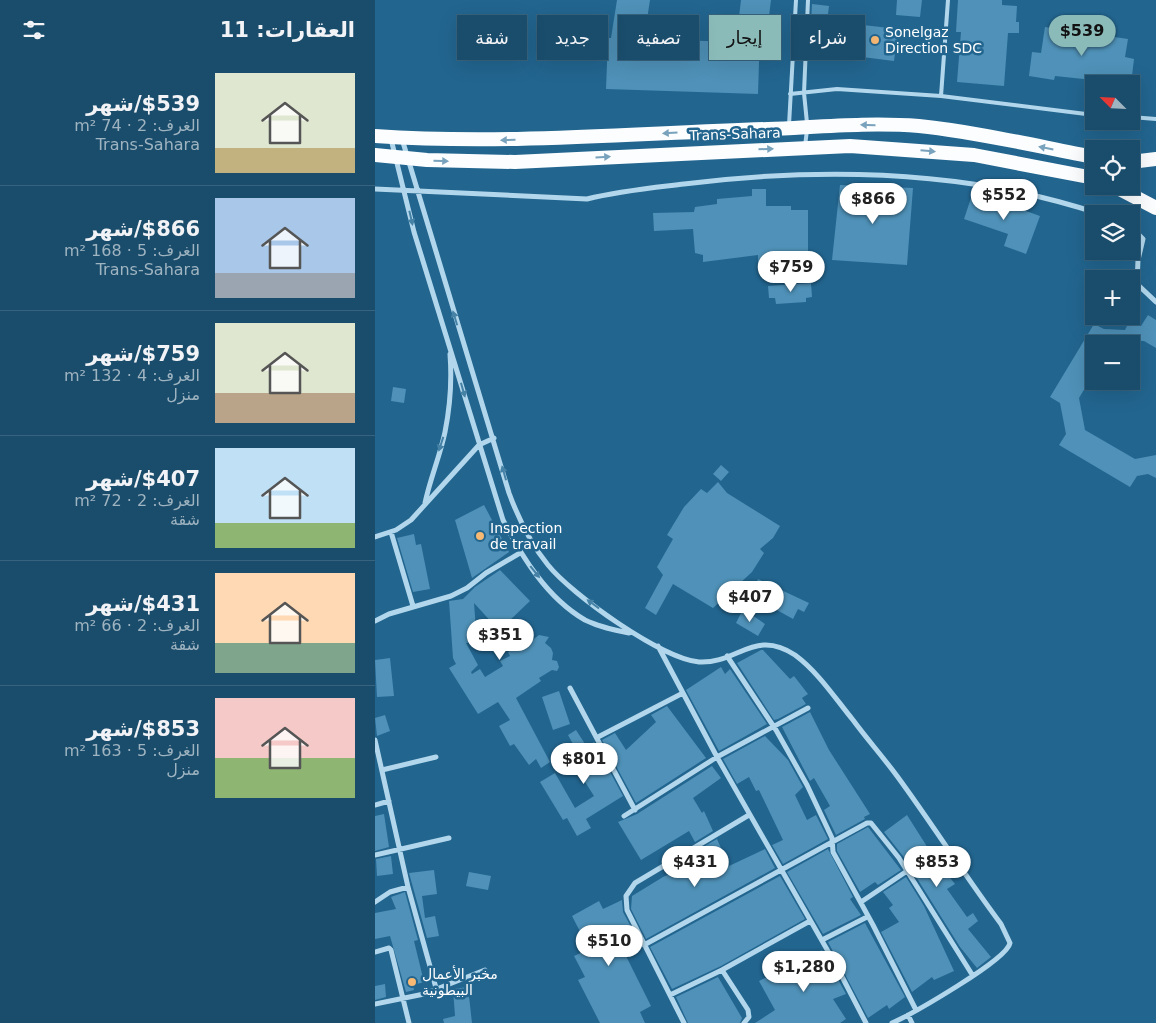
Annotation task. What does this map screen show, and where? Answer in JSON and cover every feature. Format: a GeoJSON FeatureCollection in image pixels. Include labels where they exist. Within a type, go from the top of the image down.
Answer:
{"type":"FeatureCollection","features":[{"type":"Feature","properties":{"kind":"highway","name":"Trans-Sahara"},"geometry":{"type":"LineString","coordinates":[[375,155],[401,158],[515,162],[788,138],[807,127],[862,124],[919,126],[1085,155]]}},
{"type":"Feature","properties":{"kind":"highway","name":"Trans-Sahara"},"geometry":{"type":"LineString","coordinates":[[375,136],[474,140],[788,138],[805,148],[850,146],[974,155],[1085,176]]}},
{"type":"Feature","properties":{"kind":"highway"},"geometry":{"type":"LineString","coordinates":[[1140,161],[1156,159]]}},
{"type":"Feature","properties":{"kind":"highway"},"geometry":{"type":"LineString","coordinates":[[1131,195],[1156,208]]}},
{"type":"Feature","properties":{"kind":"street"},"geometry":{"type":"LineString","coordinates":[[396,138],[414,232],[503,520],[520,553],[562,603],[584,619],[602,627],[632,634],[698,662],[712,661],[744,648],[765,643],[795,655],[813,671],[897,776],[1009,939],[1007,951],[973,976],[892,1023]]}},
{"type":"Feature","properties":{"kind":"street"},"geometry":{"type":"LineString","coordinates":[[396,138],[401,158],[419,192],[442,276],[494,438],[509,493],[520,522],[530,542],[549,567],[569,586],[632,634]]}},
{"type":"Feature","properties":{"kind":"street"},"geometry":{"type":"LineString","coordinates":[[375,189],[587,200],[612,193],[752,176],[861,176],[998,187],[1085,209]]}},
{"type":"Feature","properties":{"kind":"street"},"geometry":{"type":"LineString","coordinates":[[1140,236],[1143,239],[1140,252]]}},
{"type":"Feature","properties":{"kind":"street"},"geometry":{"type":"LineString","coordinates":[[1138,260],[1137,284],[1156,302]]}},
{"type":"Feature","properties":{"kind":"street"},"geometry":{"type":"LineString","coordinates":[[425,503],[431,474],[445,433],[451,378],[450,344]]}},
{"type":"Feature","properties":{"kind":"street"},"geometry":{"type":"LineString","coordinates":[[375,537],[391,532],[411,520],[479,445],[494,438]]}},
{"type":"Feature","properties":{"kind":"street"},"geometry":{"type":"LineString","coordinates":[[391,532],[413,606]]}},
{"type":"Feature","properties":{"kind":"street"},"geometry":{"type":"LineString","coordinates":[[375,621],[413,606],[451,596],[467,588],[491,570],[520,553]]}},
{"type":"Feature","properties":{"kind":"street"},"geometry":{"type":"LineString","coordinates":[[658,646],[717,757],[822,940],[866,1023]]}},
{"type":"Feature","properties":{"kind":"street"},"geometry":{"type":"LineString","coordinates":[[727,656],[773,726],[807,785],[832,838],[833,852],[861,902],[916,1010]]}},
{"type":"Feature","properties":{"kind":"street"},"geometry":{"type":"LineString","coordinates":[[571,688],[635,810]]}},
{"type":"Feature","properties":{"kind":"street"},"geometry":{"type":"LineString","coordinates":[[598,737],[683,693]]}},
{"type":"Feature","properties":{"kind":"street"},"geometry":{"type":"LineString","coordinates":[[624,816],[717,757],[808,708]]}},
{"type":"Feature","properties":{"kind":"street"},"geometry":{"type":"LineString","coordinates":[[375,740],[377,757],[382,770],[408,887],[436,988]]}},
{"type":"Feature","properties":{"kind":"street"},"geometry":{"type":"LineString","coordinates":[[382,770],[436,757]]}},
{"type":"Feature","properties":{"kind":"street"},"geometry":{"type":"LineString","coordinates":[[375,805],[389,801]]}},
{"type":"Feature","properties":{"kind":"street"},"geometry":{"type":"LineString","coordinates":[[684,1023],[627,910],[625,903],[629,890],[635,883],[749,815]]}},
{"type":"Feature","properties":{"kind":"street"},"geometry":{"type":"LineString","coordinates":[[644,945],[832,844],[867,823],[871,823],[907,870],[973,976]]}},
{"type":"Feature","properties":{"kind":"street"},"geometry":{"type":"LineString","coordinates":[[375,855],[449,838]]}},
{"type":"Feature","properties":{"kind":"street"},"geometry":{"type":"LineString","coordinates":[[861,902],[907,870]]}},
{"type":"Feature","properties":{"kind":"street"},"geometry":{"type":"LineString","coordinates":[[375,902],[390,892],[408,887]]}},
{"type":"Feature","properties":{"kind":"street"},"geometry":{"type":"LineString","coordinates":[[822,940],[867,917]]}},
{"type":"Feature","properties":{"kind":"street"},"geometry":{"type":"LineString","coordinates":[[669,995],[722,970],[810,921]]}},
{"type":"Feature","properties":{"kind":"street"},"geometry":{"type":"LineString","coordinates":[[375,952],[389,948],[391,950],[409,1023]]}},
{"type":"Feature","properties":{"kind":"street"},"geometry":{"type":"LineString","coordinates":[[375,1004],[436,988],[485,970]]}},
{"type":"Feature","properties":{"kind":"street"},"geometry":{"type":"LineString","coordinates":[[722,970],[748,1010],[749,1016],[744,1023]]}},
{"type":"Feature","properties":{"kind":"street"},"geometry":{"type":"LineString","coordinates":[[908,1015],[912,1023]]}},
{"type":"Feature","properties":{"kind":"lane"},"geometry":{"type":"LineString","coordinates":[[795,15],[796,0]]}},
{"type":"Feature","properties":{"kind":"lane"},"geometry":{"type":"LineString","coordinates":[[807,15],[808,0]]}},
{"type":"Feature","properties":{"kind":"lane"},"geometry":{"type":"LineString","coordinates":[[941,96],[948,0]]}},
{"type":"Feature","properties":{"kind":"lane"},"geometry":{"type":"LineString","coordinates":[[788,138],[792,60]]}},
{"type":"Feature","properties":{"kind":"lane"},"geometry":{"type":"LineString","coordinates":[[805,60],[804,93],[807,127],[805,148]]}},
{"type":"Feature","properties":{"kind":"lane"},"geometry":{"type":"LineString","coordinates":[[790,94],[837,89],[941,96],[1085,114]]}},
{"type":"Feature","properties":{"kind":"lane"},"geometry":{"type":"LineString","coordinates":[[1140,118],[1156,119]]}},
{"type":"Feature","properties":{"kind":"building"},"geometry":{"type":"Polygon","coordinates":[[[617,0],[650,0],[648,15],[618,15],[618,60],[699,60],[699,41],[709,41],[709,60],[759,60],[758,94],[606,89],[608,38],[611,38],[617,0]]]}},
{"type":"Feature","properties":{"kind":"building"},"geometry":{"type":"Polygon","coordinates":[[[741,0],[771,0],[769,15],[739,15],[741,0]]]}},
{"type":"Feature","properties":{"kind":"building"},"geometry":{"type":"Polygon","coordinates":[[[897,0],[922,0],[920,17],[896,15],[897,0]]]}},
{"type":"Feature","properties":{"kind":"building"},"geometry":{"type":"Polygon","coordinates":[[[958,0],[1002,0],[1002,5],[1017,6],[1016,22],[1019,22],[1019,33],[1008,33],[1004,86],[957,82],[961,32],[956,32],[958,0]]]}},
{"type":"Feature","properties":{"kind":"building"},"geometry":{"type":"Polygon","coordinates":[[[812,4],[829,6],[828,15],[811,15],[812,4]]]}},
{"type":"Feature","properties":{"kind":"building"},"geometry":{"type":"Polygon","coordinates":[[[865,25],[898,29],[894,61],[865,57],[865,25]]]}},
{"type":"Feature","properties":{"kind":"building"},"geometry":{"type":"Polygon","coordinates":[[[1045,27],[1128,39],[1125,57],[1134,59],[1132,75],[1085,75],[1085,79],[1055,76],[1054,80],[1029,76],[1032,52],[1041,53],[1045,27]]]}},
{"type":"Feature","properties":{"kind":"building"},"geometry":{"type":"Polygon","coordinates":[[[840,185],[913,188],[907,265],[832,260],[840,185]]]}},
{"type":"Feature","properties":{"kind":"building"},"geometry":{"type":"Polygon","coordinates":[[[752,189],[766,189],[766,206],[791,206],[791,210],[808,210],[808,251],[801,251],[801,265],[758,265],[758,255],[703,262],[703,255],[695,253],[693,229],[654,231],[653,213],[694,212],[695,207],[717,204],[717,199],[752,196],[752,189]]]}},
{"type":"Feature","properties":{"kind":"building"},"geometry":{"type":"Polygon","coordinates":[[[973,192],[1040,216],[1026,254],[1004,246],[1008,234],[964,219],[973,192]]]}},
{"type":"Feature","properties":{"kind":"building"},"geometry":{"type":"Polygon","coordinates":[[[811,283],[812,297],[806,298],[806,302],[776,304],[775,298],[769,298],[768,286],[811,283]]]}},
{"type":"Feature","properties":{"kind":"building"},"geometry":{"type":"Polygon","coordinates":[[[1148,315],[1156,320],[1156,348],[1140,341],[1140,335],[1087,335],[1093,325],[1104,329],[1125,330],[1127,326],[1141,326],[1148,315]]]}},
{"type":"Feature","properties":{"kind":"building"},"geometry":{"type":"Polygon","coordinates":[[[1085,339],[1085,388],[1079,398],[1085,430],[1135,459],[1156,455],[1156,478],[1148,474],[1137,476],[1130,487],[1059,445],[1066,434],[1060,403],[1050,397],[1085,339]]]}},
{"type":"Feature","properties":{"kind":"building"},"geometry":{"type":"Polygon","coordinates":[[[393,387],[406,389],[404,403],[391,401],[393,387]]]}},
{"type":"Feature","properties":{"kind":"building"},"geometry":{"type":"Polygon","coordinates":[[[721,465],[729,472],[721,481],[713,474],[721,465]]]}},
{"type":"Feature","properties":{"kind":"building"},"geometry":{"type":"Polygon","coordinates":[[[718,482],[727,493],[780,526],[773,538],[760,549],[764,553],[752,572],[713,608],[673,584],[656,615],[645,608],[663,575],[657,567],[673,539],[667,535],[684,507],[701,489],[707,493],[718,482]]]}},
{"type":"Feature","properties":{"kind":"building","name":"Inspection de travail"},"geometry":{"type":"Polygon","coordinates":[[[484,505],[509,552],[472,578],[455,520],[484,505]]]}},
{"type":"Feature","properties":{"kind":"building"},"geometry":{"type":"Polygon","coordinates":[[[414,534],[416,545],[421,544],[430,589],[413,592],[397,538],[414,534]]]}},
{"type":"Feature","properties":{"kind":"building"},"geometry":{"type":"Polygon","coordinates":[[[500,570],[530,601],[508,622],[514,628],[505,637],[474,603],[477,642],[466,643],[478,665],[471,672],[472,674],[480,669],[485,677],[503,666],[500,661],[510,656],[508,652],[520,645],[522,648],[539,635],[549,637],[545,643],[551,648],[553,653],[552,660],[557,661],[559,667],[557,671],[552,670],[539,678],[541,681],[516,698],[550,762],[541,768],[536,759],[529,765],[514,744],[510,746],[499,726],[510,720],[498,702],[478,714],[449,668],[456,664],[453,658],[449,601],[463,599],[475,587],[500,570]]]}},
{"type":"Feature","properties":{"kind":"building"},"geometry":{"type":"Polygon","coordinates":[[[758,579],[809,603],[804,612],[798,609],[793,619],[759,600],[762,593],[754,588],[758,579]]]}},
{"type":"Feature","properties":{"kind":"building"},"geometry":{"type":"Polygon","coordinates":[[[743,609],[765,624],[758,636],[736,623],[743,609]]]}},
{"type":"Feature","properties":{"kind":"building"},"geometry":{"type":"Polygon","coordinates":[[[761,650],[790,679],[794,676],[808,694],[802,698],[806,704],[774,720],[737,663],[761,650]]]}},
{"type":"Feature","properties":{"kind":"building"},"geometry":{"type":"Polygon","coordinates":[[[390,658],[394,696],[377,697],[375,660],[390,658]]]}},
{"type":"Feature","properties":{"kind":"building"},"geometry":{"type":"Polygon","coordinates":[[[721,667],[725,674],[730,669],[767,724],[719,751],[686,690],[721,667]]]}},
{"type":"Feature","properties":{"kind":"building"},"geometry":{"type":"Polygon","coordinates":[[[559,691],[570,724],[553,730],[542,697],[559,691]]]}},
{"type":"Feature","properties":{"kind":"building"},"geometry":{"type":"Polygon","coordinates":[[[667,706],[706,758],[636,803],[602,740],[615,733],[626,750],[656,722],[651,715],[667,706]]]}},
{"type":"Feature","properties":{"kind":"building"},"geometry":{"type":"Polygon","coordinates":[[[810,712],[829,750],[870,814],[864,817],[865,819],[836,835],[824,810],[830,806],[814,778],[810,781],[782,727],[810,712]]]}},
{"type":"Feature","properties":{"kind":"building"},"geometry":{"type":"Polygon","coordinates":[[[385,715],[390,731],[377,736],[375,718],[385,715]]]}},
{"type":"Feature","properties":{"kind":"building"},"geometry":{"type":"Polygon","coordinates":[[[576,730],[587,747],[594,742],[623,796],[586,819],[591,828],[577,836],[567,818],[563,820],[540,782],[555,773],[575,808],[594,796],[564,749],[573,744],[568,735],[576,730]]]}},
{"type":"Feature","properties":{"kind":"building"},"geometry":{"type":"Polygon","coordinates":[[[765,736],[788,760],[803,787],[795,795],[807,820],[816,815],[828,839],[783,864],[772,845],[783,840],[759,790],[756,791],[749,777],[737,784],[723,759],[765,736]]]}},
{"type":"Feature","properties":{"kind":"building"},"geometry":{"type":"Polygon","coordinates":[[[712,766],[721,778],[693,798],[702,813],[704,811],[713,831],[695,842],[689,831],[641,860],[618,822],[637,814],[712,766]]]}},
{"type":"Feature","properties":{"kind":"building"},"geometry":{"type":"Polygon","coordinates":[[[384,814],[389,847],[375,851],[375,816],[384,814]]]}},
{"type":"Feature","properties":{"kind":"building"},"geometry":{"type":"Polygon","coordinates":[[[907,815],[933,856],[955,884],[947,889],[967,917],[973,913],[978,921],[968,929],[991,957],[977,968],[960,947],[903,856],[884,832],[907,815]]]}},
{"type":"Feature","properties":{"kind":"building"},"geometry":{"type":"Polygon","coordinates":[[[868,827],[901,870],[878,885],[875,882],[860,892],[837,851],[837,844],[868,827]]]}},
{"type":"Feature","properties":{"kind":"building"},"geometry":{"type":"Polygon","coordinates":[[[717,839],[729,866],[765,849],[775,868],[646,939],[631,909],[632,896],[663,877],[702,859],[698,850],[717,839]]]}},
{"type":"Feature","properties":{"kind":"building"},"geometry":{"type":"Polygon","coordinates":[[[828,849],[853,897],[850,899],[861,915],[823,934],[787,872],[828,849]]]}},
{"type":"Feature","properties":{"kind":"building"},"geometry":{"type":"Polygon","coordinates":[[[391,856],[393,874],[377,876],[376,859],[391,856]]]}},
{"type":"Feature","properties":{"kind":"building"},"geometry":{"type":"Polygon","coordinates":[[[434,870],[437,894],[422,896],[425,918],[435,916],[439,936],[427,938],[409,873],[434,870]]]}},
{"type":"Feature","properties":{"kind":"building"},"geometry":{"type":"Polygon","coordinates":[[[469,872],[491,876],[488,890],[466,886],[469,872]]]}},
{"type":"Feature","properties":{"kind":"building"},"geometry":{"type":"Polygon","coordinates":[[[780,876],[805,919],[721,966],[672,989],[650,947],[780,876]]]}},
{"type":"Feature","properties":{"kind":"building"},"geometry":{"type":"Polygon","coordinates":[[[906,877],[924,906],[954,971],[934,980],[932,977],[912,992],[881,932],[899,922],[889,908],[893,905],[883,892],[906,877]]]}},
{"type":"Feature","properties":{"kind":"building"},"geometry":{"type":"Polygon","coordinates":[[[405,892],[418,940],[414,941],[424,982],[413,985],[414,990],[406,992],[390,936],[375,939],[375,913],[396,909],[391,897],[405,892]]]}},
{"type":"Feature","properties":{"kind":"building"},"geometry":{"type":"Polygon","coordinates":[[[622,900],[623,912],[630,925],[615,934],[651,1006],[640,1012],[645,1023],[600,1023],[578,980],[585,977],[574,956],[589,949],[572,916],[599,901],[603,909],[622,900]]]}},
{"type":"Feature","properties":{"kind":"building"},"geometry":{"type":"Polygon","coordinates":[[[865,923],[905,997],[889,1009],[887,1005],[868,1018],[828,942],[865,923]]]}},
{"type":"Feature","properties":{"kind":"building"},"geometry":{"type":"Polygon","coordinates":[[[822,950],[846,994],[833,999],[846,1019],[840,1023],[755,1023],[775,1010],[759,981],[822,950]]]}},
{"type":"Feature","properties":{"kind":"building"},"geometry":{"type":"Polygon","coordinates":[[[718,977],[742,1018],[740,1023],[688,1023],[676,997],[718,977]]]}},
{"type":"Feature","properties":{"kind":"building"},"geometry":{"type":"Polygon","coordinates":[[[385,984],[386,997],[375,1000],[375,986],[385,984]]]}},
{"type":"Feature","properties":{"kind":"building"},"geometry":{"type":"Polygon","coordinates":[[[468,987],[472,1023],[444,1023],[443,1019],[455,1016],[453,989],[468,987]]]}},
{"type":"Feature","properties":{"kind":"place","name":"Sonelgaz Direction SDC"},"geometry":{"type":"Point","coordinates":[875,40]}},
{"type":"Feature","properties":{"kind":"place","name":"Inspection de travail"},"geometry":{"type":"Point","coordinates":[480,536]}},
{"type":"Feature","properties":{"kind":"place","name":"مخبر الأعمال البيطونية"},"geometry":{"type":"Point","coordinates":[412,982]}}]}
